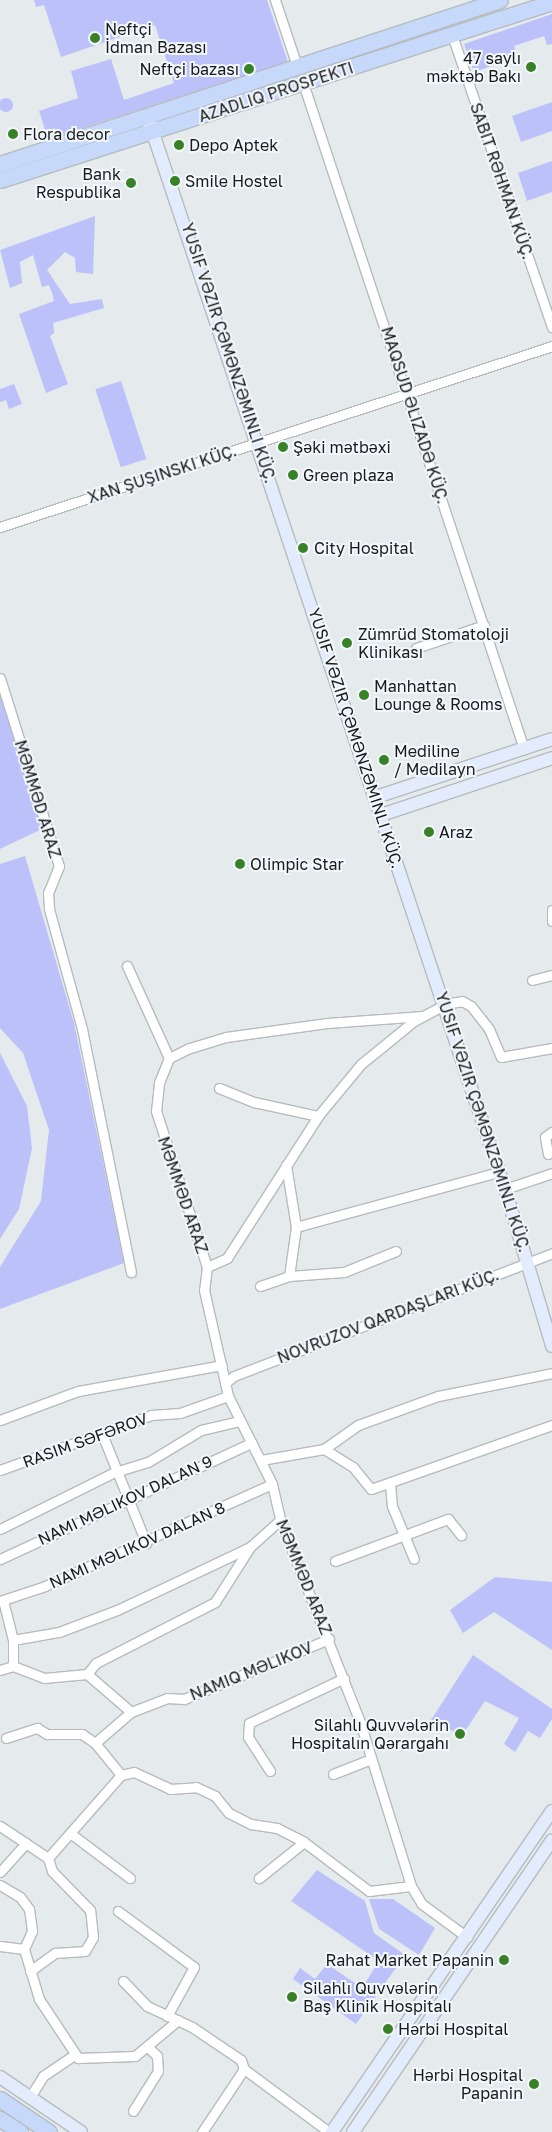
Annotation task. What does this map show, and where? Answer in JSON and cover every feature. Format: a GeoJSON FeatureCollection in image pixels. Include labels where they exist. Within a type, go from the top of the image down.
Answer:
{"type":"FeatureCollection","features":[{"type":"Feature","properties":{"kind":"main road"},"geometry":{"type":"LineString","coordinates":[[0,164],[500,0]]}},
{"type":"Feature","properties":{"kind":"main road"},"geometry":{"type":"LineString","coordinates":[[0,180],[552,2]]}},
{"type":"Feature","properties":{"kind":"main road"},"geometry":{"type":"LineString","coordinates":[[140,118],[155,131]]}},
{"type":"Feature","properties":{"kind":"main road","name":"YUSIF VƏZIR ÇƏMƏNZƏMINLI KÜÇ."},"geometry":{"type":"LineString","coordinates":[[155,131],[529,1261],[552,1346]]}},
{"type":"Feature","properties":{"kind":"main road"},"geometry":{"type":"LineString","coordinates":[[376,797],[552,739]]}},
{"type":"Feature","properties":{"kind":"main road"},"geometry":{"type":"LineString","coordinates":[[382,814],[552,758]]}},
{"type":"Feature","properties":{"kind":"main road"},"geometry":{"type":"LineString","coordinates":[[331,2132],[552,1811]]}},
{"type":"Feature","properties":{"kind":"main road"},"geometry":{"type":"LineString","coordinates":[[353,2132],[552,1840]]}},
{"type":"Feature","properties":{"kind":"main road"},"geometry":{"type":"LineString","coordinates":[[0,2077],[81,2132]]}},
{"type":"Feature","properties":{"kind":"main road"},"geometry":{"type":"LineString","coordinates":[[0,2099],[49,2132]]}},
{"type":"Feature","properties":{"kind":"main road"},"geometry":{"type":"LineString","coordinates":[[0,2118],[20,2132]]}},
{"type":"Feature","properties":{"kind":"street"},"geometry":{"type":"LineString","coordinates":[[275,0],[297,66]]}},
{"type":"Feature","properties":{"kind":"street","name":"SABIT RƏHMAN KÜÇ."},"geometry":{"type":"LineString","coordinates":[[452,35],[552,327]]}},
{"type":"Feature","properties":{"kind":"street","name":"MAQSUD ƏLIZADƏ KÜÇ."},"geometry":{"type":"LineString","coordinates":[[303,83],[409,394],[524,749]]}},
{"type":"Feature","properties":{"kind":"street","name":"XAN ŞUŞINSKI KÜÇ."},"geometry":{"type":"LineString","coordinates":[[0,527],[552,346]]}},
{"type":"Feature","properties":{"kind":"street"},"geometry":{"type":"LineString","coordinates":[[416,648],[484,626]]}},
{"type":"Feature","properties":{"kind":"street","name":"MƏMMƏD ARAZ"},"geometry":{"type":"LineString","coordinates":[[0,678],[59,866],[48,893],[49,909],[82,1030],[131,1272]]}},
{"type":"Feature","properties":{"kind":"street"},"geometry":{"type":"LineString","coordinates":[[552,910],[552,921]]}},
{"type":"Feature","properties":{"kind":"street"},"geometry":{"type":"LineString","coordinates":[[127,966],[170,1058],[226,1037],[400,1014],[422,1016]]}},
{"type":"Feature","properties":{"kind":"street"},"geometry":{"type":"LineString","coordinates":[[532,980],[552,975]]}},
{"type":"Feature","properties":{"kind":"street"},"geometry":{"type":"LineString","coordinates":[[207,1267],[227,1258],[318,1116],[361,1064],[422,1016],[444,1005],[462,1001],[471,1006],[489,1029],[501,1057],[552,1048]]}},
{"type":"Feature","properties":{"kind":"street","name":"MƏMMƏD ARAZ"},"geometry":{"type":"LineString","coordinates":[[170,1058],[156,1093],[157,1117],[207,1267],[204,1290],[228,1396],[239,1421],[262,1460],[272,1484],[280,1520],[344,1678],[411,1886],[422,1904],[466,1937]]}},
{"type":"Feature","properties":{"kind":"street"},"geometry":{"type":"LineString","coordinates":[[219,1088],[254,1102],[318,1116]]}},
{"type":"Feature","properties":{"kind":"street"},"geometry":{"type":"LineString","coordinates":[[548,1154],[545,1137],[552,1132]]}},
{"type":"Feature","properties":{"kind":"street"},"geometry":{"type":"LineString","coordinates":[[286,1165],[296,1227],[289,1276]]}},
{"type":"Feature","properties":{"kind":"street"},"geometry":{"type":"LineString","coordinates":[[296,1227],[499,1172]]}},
{"type":"Feature","properties":{"kind":"street"},"geometry":{"type":"LineString","coordinates":[[505,1189],[552,1173]]}},
{"type":"Feature","properties":{"kind":"street"},"geometry":{"type":"LineString","coordinates":[[260,1286],[289,1276],[344,1272],[396,1251]]}},
{"type":"Feature","properties":{"kind":"street"},"geometry":{"type":"LineString","coordinates":[[225,1383],[552,1253]]}},
{"type":"Feature","properties":{"kind":"street"},"geometry":{"type":"LineString","coordinates":[[0,1420],[78,1391],[222,1365]]}},
{"type":"Feature","properties":{"kind":"street"},"geometry":{"type":"LineString","coordinates":[[262,1460],[324,1448],[358,1425],[438,1396],[552,1373]]}},
{"type":"Feature","properties":{"kind":"street","name":"RASIM SƏFƏROV"},"geometry":{"type":"LineString","coordinates":[[0,1470],[151,1415],[180,1413],[228,1396]]}},
{"type":"Feature","properties":{"kind":"street"},"geometry":{"type":"LineString","coordinates":[[0,1529],[115,1472],[148,1462],[201,1430],[239,1421]]}},
{"type":"Feature","properties":{"kind":"street"},"geometry":{"type":"LineString","coordinates":[[324,1448],[353,1467],[366,1487],[390,1484],[552,1425]]}},
{"type":"Feature","properties":{"kind":"street"},"geometry":{"type":"LineString","coordinates":[[102,1434],[115,1472],[146,1543]]}},
{"type":"Feature","properties":{"kind":"street","name":"NAMI MƏLIKOV DALAN 9"},"geometry":{"type":"LineString","coordinates":[[0,1559],[129,1502],[184,1470],[251,1442]]}},
{"type":"Feature","properties":{"kind":"street","name":"NAMI MƏLIKOV DALAN 8"},"geometry":{"type":"LineString","coordinates":[[2,1601],[146,1543],[272,1484]]}},
{"type":"Feature","properties":{"kind":"street"},"geometry":{"type":"LineString","coordinates":[[390,1484],[392,1506],[414,1559]]}},
{"type":"Feature","properties":{"kind":"street"},"geometry":{"type":"LineString","coordinates":[[335,1561],[403,1534],[448,1519],[461,1535]]}},
{"type":"Feature","properties":{"kind":"street"},"geometry":{"type":"LineString","coordinates":[[13,1640],[59,1632],[117,1610],[250,1546],[280,1520]]}},
{"type":"Feature","properties":{"kind":"street"},"geometry":{"type":"LineString","coordinates":[[0,1670],[13,1666],[44,1678],[87,1674],[96,1663],[215,1602],[250,1546]]}},
{"type":"Feature","properties":{"kind":"street"},"geometry":{"type":"LineString","coordinates":[[2,1601],[13,1640],[13,1666]]}},
{"type":"Feature","properties":{"kind":"street","name":"NAMIQ MƏLIKOV"},"geometry":{"type":"LineString","coordinates":[[95,1743],[131,1712],[167,1698],[184,1699],[329,1639]]}},
{"type":"Feature","properties":{"kind":"street"},"geometry":{"type":"LineString","coordinates":[[87,1674],[131,1712]]}},
{"type":"Feature","properties":{"kind":"street"},"geometry":{"type":"LineString","coordinates":[[270,1771],[248,1738],[249,1723],[344,1678]]}},
{"type":"Feature","properties":{"kind":"street"},"geometry":{"type":"LineString","coordinates":[[6,1738],[37,1728],[47,1734],[82,1734],[95,1743],[121,1775]]}},
{"type":"Feature","properties":{"kind":"street"},"geometry":{"type":"LineString","coordinates":[[333,1774],[371,1759]]}},
{"type":"Feature","properties":{"kind":"street"},"geometry":{"type":"LineString","coordinates":[[48,1858],[121,1775],[134,1772],[170,1789],[196,1787],[216,1796],[229,1813],[251,1824],[277,1828],[304,1842],[369,1891],[411,1886]]}},
{"type":"Feature","properties":{"kind":"street"},"geometry":{"type":"LineString","coordinates":[[0,1826],[48,1858],[52,1871],[90,1910],[93,1937],[85,1950],[55,1953],[30,1971]]}},
{"type":"Feature","properties":{"kind":"street"},"geometry":{"type":"LineString","coordinates":[[70,1833],[130,1878]]}},
{"type":"Feature","properties":{"kind":"street"},"geometry":{"type":"LineString","coordinates":[[260,1878],[304,1842]]}},
{"type":"Feature","properties":{"kind":"street"},"geometry":{"type":"LineString","coordinates":[[0,1872],[26,1843]]}},
{"type":"Feature","properties":{"kind":"street"},"geometry":{"type":"LineString","coordinates":[[0,1885],[20,1897],[29,1909],[32,1932],[24,1949],[30,1971],[39,2000],[74,2055]]}},
{"type":"Feature","properties":{"kind":"street"},"geometry":{"type":"LineString","coordinates":[[118,1911],[194,1967],[167,2016]]}},
{"type":"Feature","properties":{"kind":"street"},"geometry":{"type":"LineString","coordinates":[[0,1946],[24,1949]]}},
{"type":"Feature","properties":{"kind":"street"},"geometry":{"type":"LineString","coordinates":[[123,1980],[147,2006],[178,2020],[235,2056],[244,2069],[331,2132]]}},
{"type":"Feature","properties":{"kind":"street"},"geometry":{"type":"LineString","coordinates":[[30,2098],[43,2076],[74,2055],[129,2059],[150,2048],[178,2020]]}},
{"type":"Feature","properties":{"kind":"street"},"geometry":{"type":"LineString","coordinates":[[132,2111],[158,2071],[157,2056],[150,2048]]}},
{"type":"Feature","properties":{"kind":"street"},"geometry":{"type":"LineString","coordinates":[[202,2132],[244,2069]]}},
{"type":"Feature","properties":{"kind":"shaded area"},"geometry":{"type":"Polygon","coordinates":[[[34,0],[267,0],[288,62],[48,139],[39,111],[78,98],[71,71],[111,59],[124,100],[174,83],[155,25],[61,57],[44,5],[36,7],[34,0]]]}},
{"type":"Feature","properties":{"kind":"shaded area"},"geometry":{"type":"Polygon","coordinates":[[[552,14],[552,44],[547,45],[544,36],[514,46],[518,57],[474,72],[464,44],[552,14]]]}},
{"type":"Feature","properties":{"kind":"shaded area"},"geometry":{"type":"Polygon","coordinates":[[[3,98],[9,98],[13,105],[9,112],[3,112],[-1,108],[-1,102],[3,98]]]}},
{"type":"Feature","properties":{"kind":"shaded area"},"geometry":{"type":"Polygon","coordinates":[[[552,102],[552,131],[521,142],[512,116],[552,102]]]}},
{"type":"Feature","properties":{"kind":"shaded area"},"geometry":{"type":"Polygon","coordinates":[[[552,161],[552,192],[527,201],[518,173],[552,161]]]}},
{"type":"Feature","properties":{"kind":"shaded area"},"geometry":{"type":"Polygon","coordinates":[[[95,216],[93,274],[76,272],[75,258],[65,252],[47,270],[70,304],[102,299],[104,308],[53,323],[54,333],[50,336],[68,384],[46,393],[19,314],[54,301],[53,296],[49,285],[42,287],[33,255],[20,262],[22,283],[10,288],[0,250],[95,216]]]}},
{"type":"Feature","properties":{"kind":"shaded area"},"geometry":{"type":"Polygon","coordinates":[[[121,381],[146,459],[121,467],[95,389],[121,381]]]}},
{"type":"Feature","properties":{"kind":"shaded area"},"geometry":{"type":"Polygon","coordinates":[[[14,384],[22,404],[9,409],[6,400],[0,402],[0,389],[14,384]]]}},
{"type":"Feature","properties":{"kind":"shaded area"},"geometry":{"type":"Polygon","coordinates":[[[0,692],[44,828],[0,849],[0,692]]]}},
{"type":"Feature","properties":{"kind":"shaded area"},"geometry":{"type":"Polygon","coordinates":[[[25,856],[74,1023],[124,1263],[0,1309],[0,1267],[41,1201],[49,1130],[23,1053],[0,1028],[0,864],[25,856]]]}},
{"type":"Feature","properties":{"kind":"shaded area"},"geometry":{"type":"Polygon","coordinates":[[[0,1053],[27,1106],[32,1148],[19,1209],[0,1239],[0,1053]]]}},
{"type":"Feature","properties":{"kind":"shaded area"},"geometry":{"type":"Polygon","coordinates":[[[495,1577],[552,1582],[552,1650],[494,1612],[463,1633],[450,1610],[495,1577]]]}},
{"type":"Feature","properties":{"kind":"shaded area"},"geometry":{"type":"Polygon","coordinates":[[[473,1655],[552,1709],[552,1719],[540,1738],[528,1731],[515,1752],[504,1744],[519,1718],[485,1701],[463,1734],[429,1723],[473,1655]]]}},
{"type":"Feature","properties":{"kind":"shaded area"},"geometry":{"type":"Polygon","coordinates":[[[317,1870],[365,1901],[374,1933],[405,1955],[356,2024],[293,1979],[300,1968],[315,1979],[327,1964],[362,1988],[379,1961],[291,1901],[317,1870]]]}},
{"type":"Feature","properties":{"kind":"shaded area"},"geometry":{"type":"Polygon","coordinates":[[[369,1899],[393,1899],[435,1928],[419,1955],[379,1929],[369,1899]]]}},
{"type":"Feature","properties":{"kind":"place","name":"Neftçi İdman Bazası"},"geometry":{"type":"Point","coordinates":[95,38]}},
{"type":"Feature","properties":{"kind":"place","name":"47 saylı məktəb Bakı"},"geometry":{"type":"Point","coordinates":[531,67]}},
{"type":"Feature","properties":{"kind":"place","name":"Neftçi bazası"},"geometry":{"type":"Point","coordinates":[249,69]}},
{"type":"Feature","properties":{"kind":"place","name":"Flora decor"},"geometry":{"type":"Point","coordinates":[13,134]}},
{"type":"Feature","properties":{"kind":"place","name":"Depo Aptek"},"geometry":{"type":"Point","coordinates":[179,145]}},
{"type":"Feature","properties":{"kind":"place","name":"Smile Hostel"},"geometry":{"type":"Point","coordinates":[175,181]}},
{"type":"Feature","properties":{"kind":"place","name":"Bank Respublika"},"geometry":{"type":"Point","coordinates":[131,183]}},
{"type":"Feature","properties":{"kind":"place","name":"Şəki mətbəxi"},"geometry":{"type":"Point","coordinates":[283,447]}},
{"type":"Feature","properties":{"kind":"place","name":"Green plaza"},"geometry":{"type":"Point","coordinates":[293,475]}},
{"type":"Feature","properties":{"kind":"place","name":"City Hospital"},"geometry":{"type":"Point","coordinates":[303,548]}},
{"type":"Feature","properties":{"kind":"place","name":"Zümrüd Stomatoloji Klinikası"},"geometry":{"type":"Point","coordinates":[347,643]}},
{"type":"Feature","properties":{"kind":"place","name":"Manhattan Lounge & Rooms"},"geometry":{"type":"Point","coordinates":[364,695]}},
{"type":"Feature","properties":{"kind":"place","name":"Mediline / Medilayn"},"geometry":{"type":"Point","coordinates":[384,760]}},
{"type":"Feature","properties":{"kind":"place","name":"Araz"},"geometry":{"type":"Point","coordinates":[429,832]}},
{"type":"Feature","properties":{"kind":"place","name":"Olimpic Star"},"geometry":{"type":"Point","coordinates":[240,864]}},
{"type":"Feature","properties":{"kind":"place","name":"Silahlı Quvvələrin Hospitalın Qərargahı"},"geometry":{"type":"Point","coordinates":[460,1734]}},
{"type":"Feature","properties":{"kind":"place","name":"Rahat Market Papanin"},"geometry":{"type":"Point","coordinates":[504,1960]}},
{"type":"Feature","properties":{"kind":"place","name":"Silahlı Quvvələrin Baş Klinik Hospitalı"},"geometry":{"type":"Point","coordinates":[292,1997]}},
{"type":"Feature","properties":{"kind":"place","name":"Hərbi Hospital"},"geometry":{"type":"Point","coordinates":[388,2029]}},
{"type":"Feature","properties":{"kind":"place","name":"Hərbi Hospital Papanin"},"geometry":{"type":"Point","coordinates":[534,2084]}}]}
